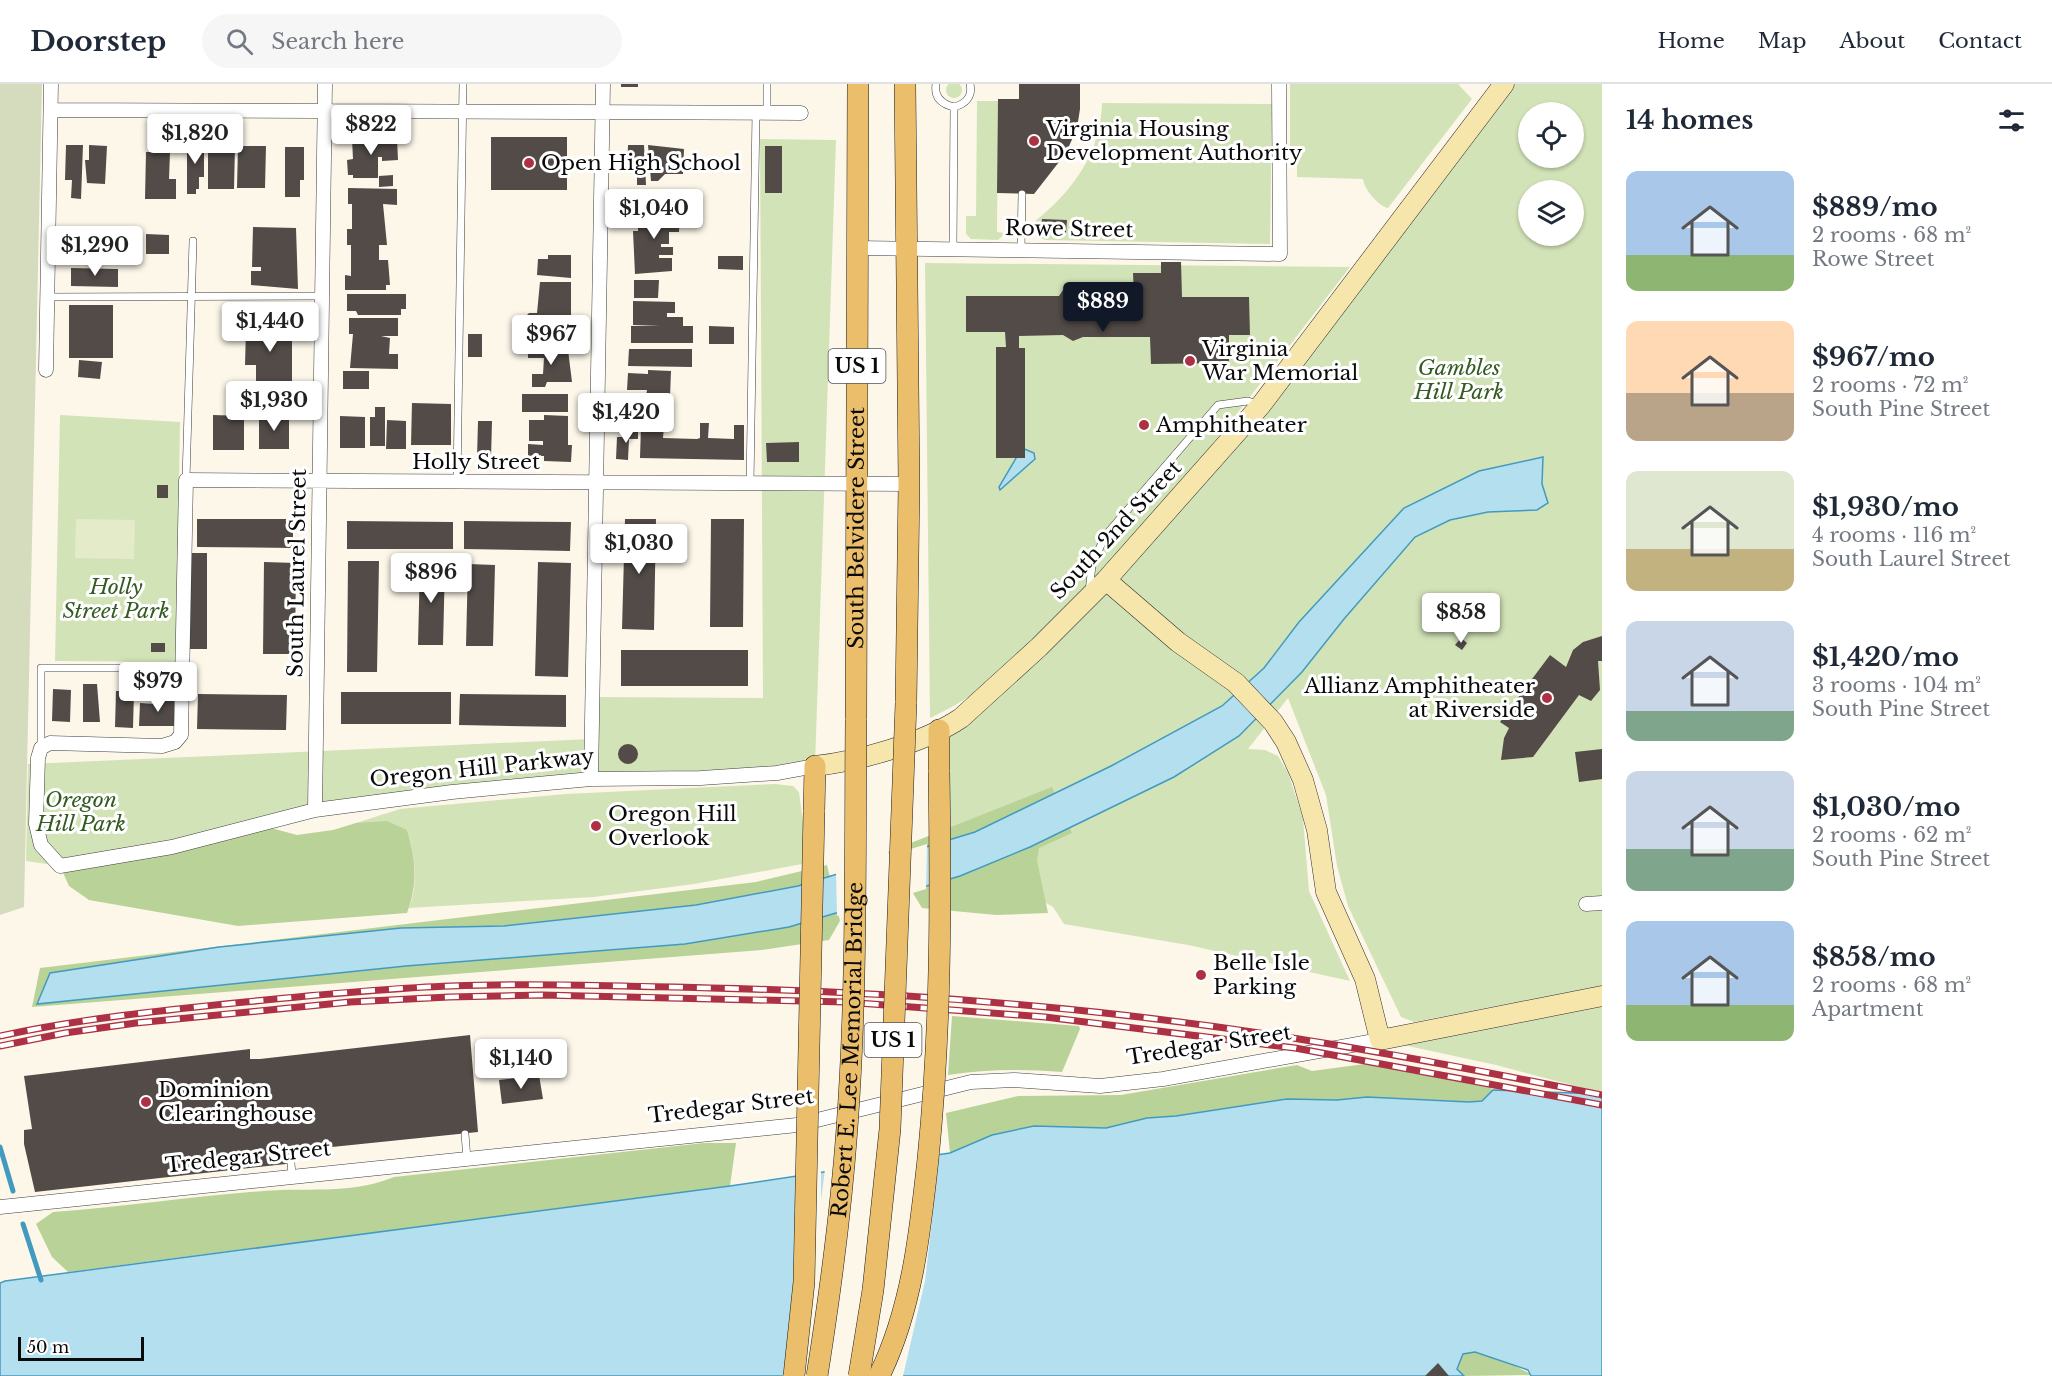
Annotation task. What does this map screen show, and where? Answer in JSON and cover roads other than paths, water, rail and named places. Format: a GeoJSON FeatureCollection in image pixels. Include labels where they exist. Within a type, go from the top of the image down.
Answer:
{"type":"FeatureCollection","features":[{"type":"Feature","properties":{"kind":"main road","name":"South Belvidere Street"},"geometry":{"type":"LineString","coordinates":[[856,720],[858,84]]}},
{"type":"Feature","properties":{"kind":"main road","name":"US 1"},"geometry":{"type":"LineString","coordinates":[[906,84],[909,484]]}},
{"type":"Feature","properties":{"kind":"main road","name":"Robert E. Lee Memorial Bridge"},"geometry":{"type":"LineString","coordinates":[[859,1376],[879,1244],[890,1130],[906,703],[909,484]]}},
{"type":"Feature","properties":{"kind":"main road","name":"Robert E. Lee Memorial Bridge"},"geometry":{"type":"LineString","coordinates":[[817,1376],[832,1280],[847,1126],[855,890],[856,720]]}},
{"type":"Feature","properties":{"kind":"main road"},"geometry":{"type":"LineString","coordinates":[[879,1376],[889,1355],[914,1271],[934,1101],[941,901],[939,730]]}},
{"type":"Feature","properties":{"kind":"main road"},"geometry":{"type":"LineString","coordinates":[[794,1376],[804,1282],[815,766]]}},
{"type":"Feature","properties":{"kind":"street"},"geometry":{"type":"LineString","coordinates":[[46,369],[51,84]]}},
{"type":"Feature","properties":{"kind":"street","name":"South Laurel Street"},"geometry":{"type":"LineString","coordinates":[[315,810],[325,84]]}},
{"type":"Feature","properties":{"kind":"street"},"geometry":{"type":"LineString","coordinates":[[591,779],[603,84]]}},
{"type":"Feature","properties":{"kind":"street","name":"Rowe Street"},"geometry":{"type":"LineString","coordinates":[[858,248],[1280,254],[1279,84]]}},
{"type":"Feature","properties":{"kind":"street","name":"South 2nd Street"},"geometry":{"type":"LineString","coordinates":[[939,730],[961,718],[1106,580],[1262,405],[1504,84]]}},
{"type":"Feature","properties":{"kind":"street"},"geometry":{"type":"LineString","coordinates":[[51,110],[801,113]]}},
{"type":"Feature","properties":{"kind":"street"},"geometry":{"type":"LineString","coordinates":[[39,753],[50,743],[162,746],[175,741],[181,735],[186,480]]}},
{"type":"Feature","properties":{"kind":"street","name":"Holly Street"},"geometry":{"type":"LineString","coordinates":[[186,480],[909,484]]}},
{"type":"Feature","properties":{"kind":"street"},"geometry":{"type":"LineString","coordinates":[[1106,580],[1178,642],[1236,683],[1273,722],[1295,757],[1317,830],[1326,892],[1365,979],[1380,1040]]}},
{"type":"Feature","properties":{"kind":"street","name":"Oregon Hill Parkway"},"geometry":{"type":"LineString","coordinates":[[39,753],[36,824],[41,845],[60,866],[172,847],[315,810],[452,792],[591,779],[713,777],[777,773],[886,749],[939,730]]}},
{"type":"Feature","properties":{"kind":"street"},"geometry":{"type":"LineString","coordinates":[[1586,904],[1602,903]]}},
{"type":"Feature","properties":{"kind":"street","name":"Tredegar Street"},"geometry":{"type":"LineString","coordinates":[[0,1207],[292,1169],[467,1160],[797,1125],[971,1082],[1014,1080],[1100,1086],[1163,1078],[1380,1040],[1602,996]]}},
{"type":"Feature","properties":{"kind":"lane"},"geometry":{"type":"LineString","coordinates":[[457,483],[463,84]]}},
{"type":"Feature","properties":{"kind":"lane"},"geometry":{"type":"LineString","coordinates":[[750,484],[762,113],[767,84]]}},
{"type":"Feature","properties":{"kind":"lane"},"geometry":{"type":"LineString","coordinates":[[936,84],[937,96],[941,102],[954,107],[966,101],[970,95],[970,84]]}},
{"type":"Feature","properties":{"kind":"lane"},"geometry":{"type":"LineString","coordinates":[[953,248],[954,107]]}},
{"type":"Feature","properties":{"kind":"lane"},"geometry":{"type":"LineString","coordinates":[[1022,194],[1022,249]]}},
{"type":"Feature","properties":{"kind":"lane"},"geometry":{"type":"LineString","coordinates":[[186,480],[193,241]]}},
{"type":"Feature","properties":{"kind":"lane"},"geometry":{"type":"LineString","coordinates":[[46,297],[322,296]]}},
{"type":"Feature","properties":{"kind":"lane"},"geometry":{"type":"LineString","coordinates":[[1089,597],[1092,565],[1105,536],[1218,405],[1248,401],[1262,405]]}},
{"type":"Feature","properties":{"kind":"lane"},"geometry":{"type":"LineString","coordinates":[[39,753],[42,668],[183,668]]}},
{"type":"Feature","properties":{"kind":"lane"},"geometry":{"type":"LineString","coordinates":[[465,1134],[467,1160]]}},
{"type":"Feature","properties":{"kind":"water"},"geometry":{"type":"Polygon","coordinates":[[[1022,448],[1034,453],[1035,459],[1000,490],[999,487],[1022,448]]]}},
{"type":"Feature","properties":{"kind":"water"},"geometry":{"type":"Polygon","coordinates":[[[1543,457],[1542,484],[1548,503],[1537,510],[1488,512],[1450,520],[1415,537],[1344,619],[1302,672],[1239,736],[1174,777],[1030,847],[960,876],[789,927],[685,944],[406,966],[37,1004],[50,973],[219,947],[401,928],[504,926],[696,905],[798,886],[975,832],[1111,766],[1222,706],[1264,668],[1299,622],[1404,508],[1479,471],[1543,457]]]}},
{"type":"Feature","properties":{"kind":"water"},"geometry":{"type":"Polygon","coordinates":[[[1493,1090],[1602,1094],[1602,1376],[1531,1376],[1528,1370],[1475,1352],[1463,1354],[1457,1369],[1464,1376],[0,1376],[0,1283],[5,1281],[730,1186],[950,1153],[992,1135],[1034,1126],[1106,1128],[1147,1118],[1176,1116],[1287,1099],[1337,1100],[1367,1097],[1482,1101],[1493,1090]]]}},
{"type":"Feature","properties":{"kind":"waterway"},"geometry":{"type":"LineString","coordinates":[[0,1147],[13,1191]]}},
{"type":"Feature","properties":{"kind":"waterway"},"geometry":{"type":"LineString","coordinates":[[23,1224],[41,1280]]}},
{"type":"Feature","properties":{"kind":"railway"},"geometry":{"type":"LineString","coordinates":[[0,1036],[132,1014],[404,988],[548,985],[784,990],[1005,1003],[1226,1028],[1451,1065],[1602,1095]]}},
{"type":"Feature","properties":{"kind":"railway"},"geometry":{"type":"LineString","coordinates":[[0,1046],[65,1033],[136,1023],[350,1002],[542,995],[845,1002],[1045,1017],[1295,1048],[1602,1105]]}},
{"type":"Feature","properties":{"kind":"place","name":"Virginia Housing Development Authority"},"geometry":{"type":"Point","coordinates":[1034,141]}},
{"type":"Feature","properties":{"kind":"place","name":"Open High School"},"geometry":{"type":"Point","coordinates":[529,163]}},
{"type":"Feature","properties":{"kind":"place","name":"Virginia War Memorial"},"geometry":{"type":"Point","coordinates":[1190,361]}},
{"type":"Feature","properties":{"kind":"place","name":"Amphitheater"},"geometry":{"type":"Point","coordinates":[1144,425]}},
{"type":"Feature","properties":{"kind":"place","name":"Allianz Amphitheater at Riverside"},"geometry":{"type":"Point","coordinates":[1547,698]}},
{"type":"Feature","properties":{"kind":"place","name":"Oregon Hill Overlook"},"geometry":{"type":"Point","coordinates":[596,826]}},
{"type":"Feature","properties":{"kind":"place","name":"Belle Isle Parking"},"geometry":{"type":"Point","coordinates":[1201,975]}},
{"type":"Feature","properties":{"kind":"place","name":"Dominion Clearinghouse"},"geometry":{"type":"Point","coordinates":[146,1102]}},
{"type":"Feature","properties":{"kind":"park label","name":"Gambles Hill Park"},"geometry":{"type":"Point","coordinates":[1459,380]}},
{"type":"Feature","properties":{"kind":"park label","name":"Holly Street Park"},"geometry":{"type":"Point","coordinates":[116,599]}},
{"type":"Feature","properties":{"kind":"park label","name":"Oregon Hill Park"},"geometry":{"type":"Point","coordinates":[81,812]}}]}
